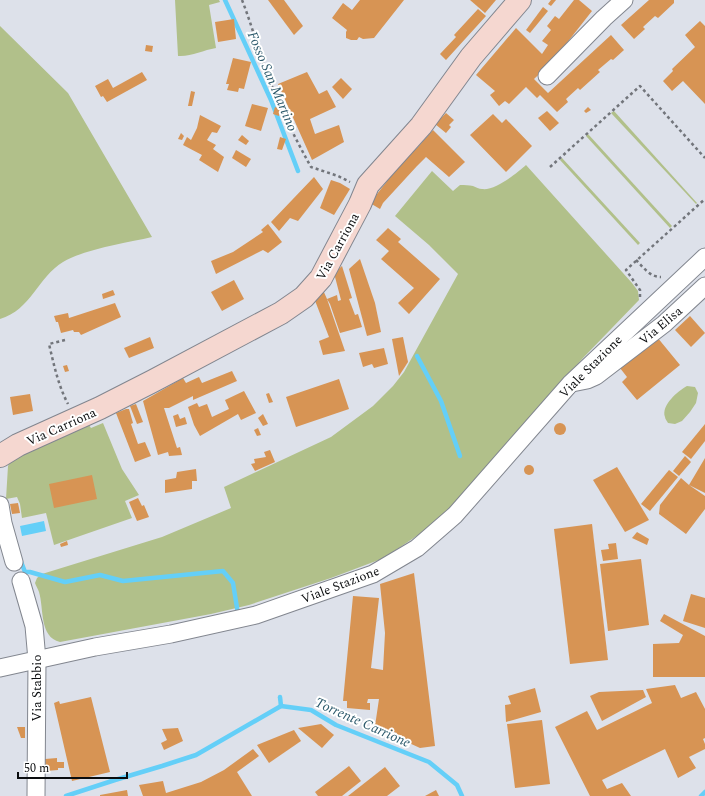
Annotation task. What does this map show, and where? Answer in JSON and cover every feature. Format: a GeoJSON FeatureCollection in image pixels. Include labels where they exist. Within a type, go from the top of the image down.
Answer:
{"type":"FeatureCollection","features":[{"type":"Feature","properties":{"kind":"main road","name":"Via Carriona"},"geometry":{"type":"LineString","coordinates":[[0,456],[18,445],[100,408],[160,377],[281,313],[304,297],[322,278],[360,204],[368,185],[421,126],[471,57],[520,0]]}},
{"type":"Feature","properties":{"kind":"street"},"geometry":{"type":"LineString","coordinates":[[547,76],[604,18],[624,0]]}},
{"type":"Feature","properties":{"kind":"street","name":"Viale Stazione"},"geometry":{"type":"LineString","coordinates":[[0,668],[95,647],[172,634],[256,615],[373,574],[417,548],[455,515],[570,384],[705,257]]}},
{"type":"Feature","properties":{"kind":"street","name":"Via Elisa"},"geometry":{"type":"LineString","coordinates":[[570,384],[596,376],[664,324],[705,286]]}},
{"type":"Feature","properties":{"kind":"street"},"geometry":{"type":"LineString","coordinates":[[0,505],[3,523],[14,562]]}},
{"type":"Feature","properties":{"kind":"street","name":"Via Stabbio"},"geometry":{"type":"LineString","coordinates":[[21,582],[34,626],[37,660],[37,790]]}},
{"type":"Feature","properties":{"kind":"path"},"geometry":{"type":"LineString","coordinates":[[242,0],[254,30],[271,84],[310,167],[338,176],[355,185],[368,185]]}},
{"type":"Feature","properties":{"kind":"path"},"geometry":{"type":"LineString","coordinates":[[550,166],[640,86],[705,158]]}},
{"type":"Feature","properties":{"kind":"path"},"geometry":{"type":"LineString","coordinates":[[647,310],[638,302],[640,300],[640,290],[626,270],[705,199]]}},
{"type":"Feature","properties":{"kind":"path"},"geometry":{"type":"LineString","coordinates":[[636,260],[654,276],[668,276],[675,284]]}},
{"type":"Feature","properties":{"kind":"path"},"geometry":{"type":"LineString","coordinates":[[65,340],[49,344],[61,391],[76,419]]}},
{"type":"Feature","properties":{"kind":"green space"},"geometry":{"type":"Polygon","coordinates":[[[175,0],[219,0],[220,2],[209,5],[216,48],[178,56],[175,0]]]}},
{"type":"Feature","properties":{"kind":"green space"},"geometry":{"type":"Polygon","coordinates":[[[0,26],[68,93],[152,237],[94,250],[72,257],[54,268],[27,301],[11,315],[0,319],[0,26]]]}},
{"type":"Feature","properties":{"kind":"green space"},"geometry":{"type":"Polygon","coordinates":[[[614,111],[697,203],[696,204],[611,113],[614,111]]]}},
{"type":"Feature","properties":{"kind":"green space"},"geometry":{"type":"Polygon","coordinates":[[[588,134],[672,226],[670,228],[586,136],[588,134]]]}},
{"type":"Feature","properties":{"kind":"green space"},"geometry":{"type":"Polygon","coordinates":[[[562,158],[640,243],[638,245],[560,160],[562,158]]]}},
{"type":"Feature","properties":{"kind":"green space"},"geometry":{"type":"Polygon","coordinates":[[[526,165],[632,283],[638,291],[639,300],[583,358],[452,506],[424,531],[384,558],[331,578],[249,605],[211,614],[60,642],[53,639],[45,628],[39,592],[35,583],[37,578],[42,574],[162,537],[231,508],[224,487],[331,437],[373,406],[393,386],[404,372],[458,274],[429,245],[395,216],[432,171],[453,191],[460,185],[470,185],[481,189],[487,189],[506,181],[526,165]]]}},
{"type":"Feature","properties":{"kind":"green space"},"geometry":{"type":"Polygon","coordinates":[[[687,386],[695,387],[698,393],[696,403],[682,421],[675,424],[668,423],[665,418],[665,408],[679,391],[687,386]]]}},
{"type":"Feature","properties":{"kind":"green space"},"geometry":{"type":"Polygon","coordinates":[[[87,422],[91,428],[103,423],[122,469],[139,495],[125,501],[132,518],[54,545],[46,513],[22,518],[20,504],[17,497],[6,499],[8,466],[12,458],[87,422]]]}},
{"type":"Feature","properties":{"kind":"water"},"geometry":{"type":"Polygon","coordinates":[[[44,521],[46,531],[22,536],[20,526],[44,521]]]}},
{"type":"Feature","properties":{"kind":"building"},"geometry":{"type":"Polygon","coordinates":[[[268,0],[284,0],[303,26],[294,35],[268,0]]]}},
{"type":"Feature","properties":{"kind":"building"},"geometry":{"type":"Polygon","coordinates":[[[360,0],[404,0],[374,38],[363,39],[359,37],[357,40],[351,40],[346,38],[347,30],[332,18],[343,3],[352,10],[360,0]]]}},
{"type":"Feature","properties":{"kind":"building"},"geometry":{"type":"Polygon","coordinates":[[[470,0],[496,0],[485,13],[470,0]]]}},
{"type":"Feature","properties":{"kind":"building"},"geometry":{"type":"Polygon","coordinates":[[[551,0],[556,0],[551,6],[548,4],[551,0]]]}},
{"type":"Feature","properties":{"kind":"building"},"geometry":{"type":"Polygon","coordinates":[[[574,0],[579,0],[592,11],[551,63],[534,79],[548,93],[611,35],[624,50],[613,60],[611,59],[598,70],[600,72],[580,90],[578,88],[566,99],[568,102],[557,112],[540,95],[537,98],[526,87],[509,104],[505,101],[499,106],[490,95],[495,91],[476,75],[516,28],[542,54],[548,45],[542,41],[551,30],[547,26],[555,16],[559,19],[574,0]]]}},
{"type":"Feature","properties":{"kind":"building"},"geometry":{"type":"Polygon","coordinates":[[[649,0],[674,0],[674,3],[658,18],[655,16],[643,27],[645,29],[634,39],[621,25],[649,0]]]}},
{"type":"Feature","properties":{"kind":"building"},"geometry":{"type":"Polygon","coordinates":[[[543,7],[548,11],[530,33],[526,30],[543,7]]]}},
{"type":"Feature","properties":{"kind":"building"},"geometry":{"type":"Polygon","coordinates":[[[478,9],[486,16],[446,60],[440,54],[456,37],[454,35],[478,9]]]}},
{"type":"Feature","properties":{"kind":"building"},"geometry":{"type":"Polygon","coordinates":[[[234,19],[236,39],[218,42],[215,22],[234,19]]]}},
{"type":"Feature","properties":{"kind":"building"},"geometry":{"type":"Polygon","coordinates":[[[700,21],[705,26],[705,104],[683,81],[672,91],[663,81],[673,71],[672,69],[695,47],[685,35],[700,21]]]}},
{"type":"Feature","properties":{"kind":"building"},"geometry":{"type":"Polygon","coordinates":[[[146,45],[153,46],[152,52],[145,51],[146,45]]]}},
{"type":"Feature","properties":{"kind":"building"},"geometry":{"type":"Polygon","coordinates":[[[233,58],[251,62],[244,89],[239,88],[238,92],[227,90],[229,84],[226,84],[233,58]]]}},
{"type":"Feature","properties":{"kind":"building"},"geometry":{"type":"Polygon","coordinates":[[[142,72],[147,80],[107,102],[103,96],[101,97],[95,86],[108,79],[113,88],[142,72]]]}},
{"type":"Feature","properties":{"kind":"building"},"geometry":{"type":"Polygon","coordinates":[[[307,72],[319,94],[327,90],[336,107],[310,119],[315,134],[339,125],[344,142],[312,160],[278,84],[307,72]]]}},
{"type":"Feature","properties":{"kind":"building"},"geometry":{"type":"Polygon","coordinates":[[[341,78],[352,89],[343,99],[332,87],[341,78]]]}},
{"type":"Feature","properties":{"kind":"building"},"geometry":{"type":"Polygon","coordinates":[[[191,91],[195,92],[192,106],[188,106],[191,91]]]}},
{"type":"Feature","properties":{"kind":"building"},"geometry":{"type":"Polygon","coordinates":[[[252,104],[268,108],[261,131],[245,126],[252,104]]]}},
{"type":"Feature","properties":{"kind":"building"},"geometry":{"type":"Polygon","coordinates":[[[275,107],[280,109],[279,116],[273,114],[275,107]]]}},
{"type":"Feature","properties":{"kind":"building"},"geometry":{"type":"Polygon","coordinates":[[[588,107],[591,110],[586,113],[584,111],[588,107]]]}},
{"type":"Feature","properties":{"kind":"building"},"geometry":{"type":"Polygon","coordinates":[[[547,111],[559,123],[550,131],[538,118],[547,111]]]}},
{"type":"Feature","properties":{"kind":"building"},"geometry":{"type":"Polygon","coordinates":[[[446,113],[454,120],[449,125],[451,127],[446,133],[435,124],[446,113]]]}},
{"type":"Feature","properties":{"kind":"building"},"geometry":{"type":"Polygon","coordinates":[[[493,114],[502,123],[506,119],[532,146],[506,172],[470,135],[493,114]]]}},
{"type":"Feature","properties":{"kind":"building"},"geometry":{"type":"Polygon","coordinates":[[[200,115],[221,126],[217,133],[212,132],[207,140],[216,145],[213,149],[224,157],[218,172],[199,160],[202,155],[183,145],[187,137],[191,140],[197,128],[200,115]]]}},
{"type":"Feature","properties":{"kind":"building"},"geometry":{"type":"Polygon","coordinates":[[[433,130],[465,162],[449,177],[426,157],[383,203],[380,209],[370,203],[406,157],[417,148],[433,130]]]}},
{"type":"Feature","properties":{"kind":"building"},"geometry":{"type":"Polygon","coordinates":[[[181,133],[184,136],[182,140],[178,139],[181,133]]]}},
{"type":"Feature","properties":{"kind":"building"},"geometry":{"type":"Polygon","coordinates":[[[242,135],[249,141],[246,145],[238,140],[242,135]]]}},
{"type":"Feature","properties":{"kind":"building"},"geometry":{"type":"Polygon","coordinates":[[[280,137],[286,139],[282,150],[277,149],[280,137]]]}},
{"type":"Feature","properties":{"kind":"building"},"geometry":{"type":"Polygon","coordinates":[[[236,150],[251,159],[246,167],[232,158],[236,150]]]}},
{"type":"Feature","properties":{"kind":"building"},"geometry":{"type":"Polygon","coordinates":[[[314,177],[323,189],[298,221],[290,218],[279,231],[271,222],[314,177]]]}},
{"type":"Feature","properties":{"kind":"building"},"geometry":{"type":"Polygon","coordinates":[[[331,180],[350,189],[334,215],[320,208],[331,180]]]}},
{"type":"Feature","properties":{"kind":"building"},"geometry":{"type":"Polygon","coordinates":[[[268,224],[282,242],[268,253],[263,250],[216,274],[211,261],[233,252],[263,232],[261,230],[268,224]]]}},
{"type":"Feature","properties":{"kind":"building"},"geometry":{"type":"Polygon","coordinates":[[[388,228],[401,239],[398,242],[440,279],[409,314],[398,303],[414,288],[381,259],[389,251],[376,240],[388,228]]]}},
{"type":"Feature","properties":{"kind":"building"},"geometry":{"type":"Polygon","coordinates":[[[360,259],[375,303],[381,332],[367,336],[349,269],[360,259]]]}},
{"type":"Feature","properties":{"kind":"building"},"geometry":{"type":"Polygon","coordinates":[[[342,266],[352,298],[349,299],[355,315],[358,314],[362,327],[340,333],[327,299],[337,295],[338,301],[341,300],[334,273],[342,266]]]}},
{"type":"Feature","properties":{"kind":"building"},"geometry":{"type":"Polygon","coordinates":[[[234,280],[244,299],[222,311],[211,292],[234,280]]]}},
{"type":"Feature","properties":{"kind":"building"},"geometry":{"type":"Polygon","coordinates":[[[113,290],[115,295],[103,299],[102,294],[113,290]]]}},
{"type":"Feature","properties":{"kind":"building"},"geometry":{"type":"Polygon","coordinates":[[[323,290],[345,351],[323,355],[319,341],[329,337],[314,298],[323,290]]]}},
{"type":"Feature","properties":{"kind":"building"},"geometry":{"type":"Polygon","coordinates":[[[115,303],[121,317],[81,335],[79,332],[74,332],[73,330],[61,333],[58,322],[56,322],[54,316],[68,313],[69,318],[115,303]]]}},
{"type":"Feature","properties":{"kind":"building"},"geometry":{"type":"Polygon","coordinates":[[[690,316],[705,333],[691,347],[675,330],[690,316]]]}},
{"type":"Feature","properties":{"kind":"building"},"geometry":{"type":"Polygon","coordinates":[[[150,337],[154,348],[129,358],[124,348],[150,337]]]}},
{"type":"Feature","properties":{"kind":"building"},"geometry":{"type":"Polygon","coordinates":[[[403,337],[408,362],[399,376],[392,339],[403,337]]]}},
{"type":"Feature","properties":{"kind":"building"},"geometry":{"type":"Polygon","coordinates":[[[657,337],[680,365],[637,400],[622,382],[627,377],[620,368],[657,337]]]}},
{"type":"Feature","properties":{"kind":"building"},"geometry":{"type":"Polygon","coordinates":[[[384,348],[388,364],[374,368],[372,364],[363,367],[359,353],[384,348]]]}},
{"type":"Feature","properties":{"kind":"building"},"geometry":{"type":"Polygon","coordinates":[[[67,365],[69,371],[65,372],[63,366],[67,365]]]}},
{"type":"Feature","properties":{"kind":"building"},"geometry":{"type":"Polygon","coordinates":[[[232,371],[237,381],[193,400],[193,396],[169,408],[164,408],[177,448],[180,447],[182,455],[169,456],[168,452],[158,455],[143,401],[183,378],[186,383],[199,377],[202,383],[232,371]]]}},
{"type":"Feature","properties":{"kind":"building"},"geometry":{"type":"Polygon","coordinates":[[[339,379],[349,409],[296,427],[286,397],[339,379]]]}},
{"type":"Feature","properties":{"kind":"building"},"geometry":{"type":"Polygon","coordinates":[[[244,391],[256,413],[241,420],[238,414],[200,436],[194,425],[188,407],[197,403],[199,407],[207,404],[212,417],[229,409],[225,400],[244,391]]]}},
{"type":"Feature","properties":{"kind":"building"},"geometry":{"type":"Polygon","coordinates":[[[269,393],[273,402],[269,403],[266,394],[269,393]]]}},
{"type":"Feature","properties":{"kind":"building"},"geometry":{"type":"Polygon","coordinates":[[[30,394],[33,411],[13,415],[10,397],[30,394]]]}},
{"type":"Feature","properties":{"kind":"building"},"geometry":{"type":"Polygon","coordinates":[[[136,404],[143,422],[137,424],[130,406],[136,404]]]}},
{"type":"Feature","properties":{"kind":"building"},"geometry":{"type":"Polygon","coordinates":[[[129,409],[133,423],[131,424],[138,444],[145,442],[151,456],[135,462],[116,413],[129,409]]]}},
{"type":"Feature","properties":{"kind":"building"},"geometry":{"type":"Polygon","coordinates":[[[178,414],[180,419],[185,417],[187,424],[176,427],[173,416],[178,414]]]}},
{"type":"Feature","properties":{"kind":"building"},"geometry":{"type":"Polygon","coordinates":[[[263,414],[268,424],[263,426],[258,418],[263,414]]]}},
{"type":"Feature","properties":{"kind":"building"},"geometry":{"type":"Polygon","coordinates":[[[558,423],[562,423],[566,429],[562,435],[558,435],[554,431],[554,427],[558,423]]]}},
{"type":"Feature","properties":{"kind":"building"},"geometry":{"type":"Polygon","coordinates":[[[705,424],[705,441],[691,459],[682,452],[705,424]]]}},
{"type":"Feature","properties":{"kind":"building"},"geometry":{"type":"Polygon","coordinates":[[[258,428],[261,435],[257,436],[254,430],[258,428]]]}},
{"type":"Feature","properties":{"kind":"building"},"geometry":{"type":"Polygon","coordinates":[[[270,450],[275,462],[255,471],[251,464],[255,463],[254,459],[266,457],[264,452],[270,450]]]}},
{"type":"Feature","properties":{"kind":"building"},"geometry":{"type":"Polygon","coordinates":[[[685,456],[691,462],[679,476],[673,471],[685,456]]]}},
{"type":"Feature","properties":{"kind":"building"},"geometry":{"type":"Polygon","coordinates":[[[705,458],[705,493],[689,485],[705,458]]]}},
{"type":"Feature","properties":{"kind":"building"},"geometry":{"type":"Polygon","coordinates":[[[527,465],[531,465],[533,466],[533,474],[527,475],[524,472],[524,468],[527,465]]]}},
{"type":"Feature","properties":{"kind":"building"},"geometry":{"type":"Polygon","coordinates":[[[617,467],[649,520],[625,532],[593,480],[617,467]]]}},
{"type":"Feature","properties":{"kind":"building"},"geometry":{"type":"Polygon","coordinates":[[[196,469],[197,481],[192,481],[192,489],[165,493],[165,480],[176,478],[177,472],[196,469]]]}},
{"type":"Feature","properties":{"kind":"building"},"geometry":{"type":"Polygon","coordinates":[[[669,470],[678,477],[650,511],[641,504],[669,470]]]}},
{"type":"Feature","properties":{"kind":"building"},"geometry":{"type":"Polygon","coordinates":[[[92,475],[97,499],[54,508],[49,484],[92,475]]]}},
{"type":"Feature","properties":{"kind":"building"},"geometry":{"type":"Polygon","coordinates":[[[681,478],[705,496],[705,509],[686,534],[659,514],[660,505],[681,478]]]}},
{"type":"Feature","properties":{"kind":"building"},"geometry":{"type":"Polygon","coordinates":[[[138,498],[142,506],[144,505],[149,517],[137,521],[129,502],[138,498]]]}},
{"type":"Feature","properties":{"kind":"building"},"geometry":{"type":"Polygon","coordinates":[[[18,503],[20,513],[12,514],[10,504],[18,503]]]}},
{"type":"Feature","properties":{"kind":"building"},"geometry":{"type":"Polygon","coordinates":[[[592,524],[608,660],[570,664],[554,529],[592,524]]]}},
{"type":"Feature","properties":{"kind":"building"},"geometry":{"type":"Polygon","coordinates":[[[637,532],[649,539],[647,545],[632,538],[637,532]]]}},
{"type":"Feature","properties":{"kind":"building"},"geometry":{"type":"Polygon","coordinates":[[[67,541],[68,545],[61,547],[60,544],[67,541]]]}},
{"type":"Feature","properties":{"kind":"building"},"geometry":{"type":"Polygon","coordinates":[[[616,543],[618,559],[603,561],[601,550],[609,549],[608,544],[616,543]]]}},
{"type":"Feature","properties":{"kind":"building"},"geometry":{"type":"Polygon","coordinates":[[[641,559],[649,625],[608,631],[600,564],[641,559]]]}},
{"type":"Feature","properties":{"kind":"building"},"geometry":{"type":"Polygon","coordinates":[[[414,573],[435,746],[420,748],[396,737],[397,733],[375,726],[379,699],[368,699],[367,703],[370,703],[370,710],[347,708],[347,701],[343,701],[353,596],[379,598],[371,668],[383,670],[385,633],[380,584],[414,573]]]}},
{"type":"Feature","properties":{"kind":"building"},"geometry":{"type":"Polygon","coordinates":[[[691,594],[705,598],[705,628],[683,621],[691,594]]]}},
{"type":"Feature","properties":{"kind":"building"},"geometry":{"type":"Polygon","coordinates":[[[664,614],[705,636],[705,677],[653,677],[653,644],[679,643],[683,635],[660,621],[664,614]]]}},
{"type":"Feature","properties":{"kind":"building"},"geometry":{"type":"Polygon","coordinates":[[[675,685],[681,698],[696,692],[705,709],[705,738],[703,739],[705,749],[689,757],[696,768],[678,778],[665,749],[602,780],[607,789],[622,783],[631,796],[590,796],[555,727],[587,711],[597,730],[652,703],[646,689],[675,685]]]}},
{"type":"Feature","properties":{"kind":"building"},"geometry":{"type":"Polygon","coordinates":[[[535,688],[541,712],[506,722],[505,705],[511,704],[508,696],[535,688]]]}},
{"type":"Feature","properties":{"kind":"building"},"geometry":{"type":"Polygon","coordinates":[[[643,690],[646,697],[602,721],[590,696],[599,692],[643,690]]]}},
{"type":"Feature","properties":{"kind":"building"},"geometry":{"type":"Polygon","coordinates":[[[91,697],[110,772],[72,781],[54,703],[59,701],[60,704],[91,697]]]}},
{"type":"Feature","properties":{"kind":"building"},"geometry":{"type":"Polygon","coordinates":[[[542,720],[550,784],[515,788],[507,724],[542,720]]]}},
{"type":"Feature","properties":{"kind":"building"},"geometry":{"type":"Polygon","coordinates":[[[321,724],[334,735],[322,748],[298,728],[321,724]]]}},
{"type":"Feature","properties":{"kind":"building"},"geometry":{"type":"Polygon","coordinates":[[[17,727],[25,727],[25,738],[21,738],[17,727]]]}},
{"type":"Feature","properties":{"kind":"building"},"geometry":{"type":"Polygon","coordinates":[[[178,728],[183,741],[164,750],[161,743],[167,740],[162,729],[178,728]]]}},
{"type":"Feature","properties":{"kind":"building"},"geometry":{"type":"Polygon","coordinates":[[[294,730],[301,741],[269,763],[257,745],[294,730]]]}},
{"type":"Feature","properties":{"kind":"building"},"geometry":{"type":"Polygon","coordinates":[[[253,749],[259,756],[237,772],[252,796],[143,796],[139,785],[163,781],[166,793],[201,782],[224,770],[253,749]]]}},
{"type":"Feature","properties":{"kind":"building"},"geometry":{"type":"Polygon","coordinates":[[[57,758],[57,762],[64,762],[64,768],[46,771],[45,759],[57,758]]]}},
{"type":"Feature","properties":{"kind":"building"},"geometry":{"type":"Polygon","coordinates":[[[349,766],[361,781],[342,796],[318,796],[315,792],[349,766]]]}},
{"type":"Feature","properties":{"kind":"building"},"geometry":{"type":"Polygon","coordinates":[[[385,767],[400,786],[387,796],[348,796],[385,767]]]}},
{"type":"Feature","properties":{"kind":"building"},"geometry":{"type":"Polygon","coordinates":[[[127,790],[128,796],[100,796],[100,795],[127,790]]]}},
{"type":"Feature","properties":{"kind":"building"},"geometry":{"type":"Polygon","coordinates":[[[436,790],[439,796],[425,796],[436,790]]]}},
{"type":"Feature","properties":{"kind":"waterway","name":"Fosso San Martino"},"geometry":{"type":"LineString","coordinates":[[225,0],[271,100],[298,171]]}},
{"type":"Feature","properties":{"kind":"waterway","name":"Fosso San Martino"},"geometry":{"type":"LineString","coordinates":[[417,356],[441,401],[460,456]]}},
{"type":"Feature","properties":{"kind":"waterway"},"geometry":{"type":"LineString","coordinates":[[20,559],[25,572],[30,572],[65,582],[100,575],[123,581],[223,571],[233,583],[238,614]]}},
{"type":"Feature","properties":{"kind":"waterway"},"geometry":{"type":"LineString","coordinates":[[280,697],[281,706]]}},
{"type":"Feature","properties":{"kind":"waterway","name":"Torrente Carrione"},"geometry":{"type":"LineString","coordinates":[[66,796],[196,755],[281,706],[311,710],[336,725],[429,762],[457,785],[462,796]]}},
{"type":"Feature","properties":{"kind":"waterway","name":"Torrente Carrione"},"geometry":{"type":"LineString","coordinates":[[701,796],[705,792]]}}]}
